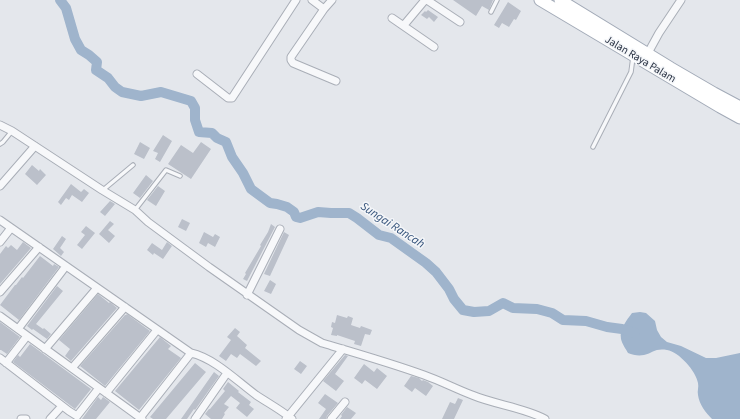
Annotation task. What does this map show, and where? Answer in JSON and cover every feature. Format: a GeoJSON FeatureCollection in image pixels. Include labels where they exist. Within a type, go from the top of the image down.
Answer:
{"type":"FeatureCollection","features":[{"type":"Feature","properties":{"kind":"main road","name":"Jalan Raya Palam"},"geometry":{"type":"LineString","coordinates":[[540,0],[740,118]]}},
{"type":"Feature","properties":{"kind":"main road","name":"Jalan Raya Palam"},"geometry":{"type":"LineString","coordinates":[[560,0],[694,82],[740,107]]}},
{"type":"Feature","properties":{"kind":"street"},"geometry":{"type":"LineString","coordinates":[[197,74],[228,98],[232,98],[296,0]]}},
{"type":"Feature","properties":{"kind":"street"},"geometry":{"type":"LineString","coordinates":[[312,0],[324,9]]}},
{"type":"Feature","properties":{"kind":"street"},"geometry":{"type":"LineString","coordinates":[[332,0],[324,9],[291,57],[291,60],[293,63],[336,81]]}},
{"type":"Feature","properties":{"kind":"street"},"geometry":{"type":"LineString","coordinates":[[404,25],[426,0],[460,22]]}},
{"type":"Feature","properties":{"kind":"street"},"geometry":{"type":"LineString","coordinates":[[648,53],[659,33],[681,0]]}},
{"type":"Feature","properties":{"kind":"street"},"geometry":{"type":"LineString","coordinates":[[392,18],[434,47]]}},
{"type":"Feature","properties":{"kind":"street"},"geometry":{"type":"LineString","coordinates":[[0,125],[12,131],[135,210],[148,222],[247,295],[298,330],[322,343],[424,375],[472,395],[530,412],[545,419]]}},
{"type":"Feature","properties":{"kind":"street"},"geometry":{"type":"LineString","coordinates":[[0,186],[35,146]]}},
{"type":"Feature","properties":{"kind":"street"},"geometry":{"type":"LineString","coordinates":[[0,220],[191,354],[205,358],[289,418],[343,349]]}},
{"type":"Feature","properties":{"kind":"street"},"geometry":{"type":"LineString","coordinates":[[0,242],[11,228]]}},
{"type":"Feature","properties":{"kind":"street"},"geometry":{"type":"LineString","coordinates":[[247,295],[280,229]]}},
{"type":"Feature","properties":{"kind":"street"},"geometry":{"type":"LineString","coordinates":[[0,292],[39,247]]}},
{"type":"Feature","properties":{"kind":"street"},"geometry":{"type":"LineString","coordinates":[[18,329],[66,266]]}},
{"type":"Feature","properties":{"kind":"street"},"geometry":{"type":"LineString","coordinates":[[45,349],[97,288]]}},
{"type":"Feature","properties":{"kind":"street"},"geometry":{"type":"LineString","coordinates":[[72,368],[125,307]]}},
{"type":"Feature","properties":{"kind":"street"},"geometry":{"type":"LineString","coordinates":[[0,316],[141,418],[191,354]]}},
{"type":"Feature","properties":{"kind":"street"},"geometry":{"type":"LineString","coordinates":[[106,393],[157,330]]}},
{"type":"Feature","properties":{"kind":"street"},"geometry":{"type":"LineString","coordinates":[[6,363],[27,336]]}},
{"type":"Feature","properties":{"kind":"street"},"geometry":{"type":"LineString","coordinates":[[0,358],[77,418],[99,388]]}},
{"type":"Feature","properties":{"kind":"street"},"geometry":{"type":"LineString","coordinates":[[199,418],[227,373]]}},
{"type":"Feature","properties":{"kind":"street"},"geometry":{"type":"LineString","coordinates":[[332,419],[345,402]]}},
{"type":"Feature","properties":{"kind":"street"},"geometry":{"type":"LineString","coordinates":[[50,419],[62,406]]}},
{"type":"Feature","properties":{"kind":"street"},"geometry":{"type":"LineString","coordinates":[[21,419],[26,419]]}},
{"type":"Feature","properties":{"kind":"lane"},"geometry":{"type":"LineString","coordinates":[[491,12],[497,0]]}},
{"type":"Feature","properties":{"kind":"lane"},"geometry":{"type":"LineString","coordinates":[[593,147],[631,72],[633,56]]}},
{"type":"Feature","properties":{"kind":"lane"},"geometry":{"type":"LineString","coordinates":[[0,144],[12,131]]}},
{"type":"Feature","properties":{"kind":"lane"},"geometry":{"type":"LineString","coordinates":[[102,190],[134,165]]}},
{"type":"Feature","properties":{"kind":"lane"},"geometry":{"type":"LineString","coordinates":[[135,210],[166,170],[180,176]]}},
{"type":"Feature","properties":{"kind":"water"},"geometry":{"type":"Polygon","coordinates":[[[632,313],[646,313],[655,321],[657,330],[661,337],[667,342],[681,346],[706,358],[716,358],[740,353],[740,419],[712,419],[701,405],[698,394],[697,378],[682,358],[677,354],[667,350],[657,350],[642,355],[628,353],[623,345],[621,332],[632,313]]]}},
{"type":"Feature","properties":{"kind":"building"},"geometry":{"type":"Polygon","coordinates":[[[453,0],[493,0],[489,10],[482,6],[476,16],[453,0]]]}},
{"type":"Feature","properties":{"kind":"building"},"geometry":{"type":"Polygon","coordinates":[[[508,2],[521,11],[516,20],[514,19],[509,27],[502,23],[499,28],[494,25],[508,2]]]}},
{"type":"Feature","properties":{"kind":"building"},"geometry":{"type":"Polygon","coordinates":[[[428,10],[438,17],[434,22],[429,17],[427,19],[421,15],[428,10]]]}},
{"type":"Feature","properties":{"kind":"building"},"geometry":{"type":"Polygon","coordinates":[[[163,135],[172,141],[160,162],[155,159],[158,153],[153,151],[163,135]]]}},
{"type":"Feature","properties":{"kind":"building"},"geometry":{"type":"Polygon","coordinates":[[[140,142],[150,148],[144,159],[134,154],[140,142]]]}},
{"type":"Feature","properties":{"kind":"building"},"geometry":{"type":"Polygon","coordinates":[[[201,142],[211,149],[191,179],[168,164],[181,145],[193,153],[201,142]]]}},
{"type":"Feature","properties":{"kind":"building"},"geometry":{"type":"Polygon","coordinates":[[[32,165],[39,171],[40,169],[46,175],[37,185],[25,174],[32,165]]]}},
{"type":"Feature","properties":{"kind":"building"},"geometry":{"type":"Polygon","coordinates":[[[146,175],[153,181],[140,198],[133,193],[146,175]]]}},
{"type":"Feature","properties":{"kind":"building"},"geometry":{"type":"Polygon","coordinates":[[[71,184],[81,192],[84,189],[89,193],[82,202],[72,195],[69,200],[66,198],[61,205],[58,202],[71,184]]]}},
{"type":"Feature","properties":{"kind":"building"},"geometry":{"type":"Polygon","coordinates":[[[158,186],[165,191],[156,206],[147,200],[158,186]]]}},
{"type":"Feature","properties":{"kind":"building"},"geometry":{"type":"Polygon","coordinates":[[[110,201],[115,204],[105,216],[100,212],[110,201]]]}},
{"type":"Feature","properties":{"kind":"building"},"geometry":{"type":"Polygon","coordinates":[[[182,219],[190,223],[186,231],[178,227],[182,219]]]}},
{"type":"Feature","properties":{"kind":"building"},"geometry":{"type":"Polygon","coordinates":[[[110,221],[114,224],[108,230],[115,236],[109,243],[99,234],[110,221]]]}},
{"type":"Feature","properties":{"kind":"building"},"geometry":{"type":"Polygon","coordinates":[[[271,224],[275,227],[247,281],[243,279],[246,274],[245,273],[261,246],[260,245],[271,224]]]}},
{"type":"Feature","properties":{"kind":"building"},"geometry":{"type":"Polygon","coordinates":[[[86,226],[95,233],[82,249],[77,245],[85,235],[81,232],[86,226]]]}},
{"type":"Feature","properties":{"kind":"building"},"geometry":{"type":"Polygon","coordinates":[[[204,232],[213,237],[215,234],[220,237],[215,247],[208,243],[206,247],[199,243],[204,232]]]}},
{"type":"Feature","properties":{"kind":"building"},"geometry":{"type":"Polygon","coordinates":[[[284,232],[289,235],[270,276],[264,274],[284,232]]]}},
{"type":"Feature","properties":{"kind":"building"},"geometry":{"type":"Polygon","coordinates":[[[62,236],[66,239],[60,248],[64,252],[61,256],[53,249],[62,236]]]}},
{"type":"Feature","properties":{"kind":"building"},"geometry":{"type":"Polygon","coordinates":[[[23,242],[31,248],[0,284],[0,254],[6,246],[8,248],[11,245],[17,250],[23,242]]]}},
{"type":"Feature","properties":{"kind":"building"},"geometry":{"type":"Polygon","coordinates":[[[167,242],[172,246],[163,259],[154,253],[153,255],[147,250],[152,243],[162,250],[167,242]]]}},
{"type":"Feature","properties":{"kind":"building"},"geometry":{"type":"Polygon","coordinates":[[[40,256],[53,266],[54,264],[59,267],[19,320],[0,305],[40,256]]]}},
{"type":"Feature","properties":{"kind":"building"},"geometry":{"type":"Polygon","coordinates":[[[270,280],[276,284],[271,294],[264,291],[270,280]]]}},
{"type":"Feature","properties":{"kind":"building"},"geometry":{"type":"Polygon","coordinates":[[[57,286],[63,291],[36,324],[51,334],[47,339],[27,326],[57,286]]]}},
{"type":"Feature","properties":{"kind":"building"},"geometry":{"type":"Polygon","coordinates":[[[98,294],[117,308],[71,361],[65,356],[70,349],[59,340],[98,294]]]}},
{"type":"Feature","properties":{"kind":"building"},"geometry":{"type":"Polygon","coordinates":[[[127,314],[150,331],[105,386],[80,366],[127,314]]]}},
{"type":"Feature","properties":{"kind":"building"},"geometry":{"type":"Polygon","coordinates":[[[337,315],[353,318],[351,325],[360,328],[361,326],[372,330],[370,335],[365,334],[361,346],[354,344],[355,341],[337,335],[331,335],[333,328],[331,327],[332,322],[335,323],[337,315]]]}},
{"type":"Feature","properties":{"kind":"building"},"geometry":{"type":"Polygon","coordinates":[[[0,322],[20,337],[7,354],[0,350],[0,322]]]}},
{"type":"Feature","properties":{"kind":"building"},"geometry":{"type":"Polygon","coordinates":[[[235,328],[240,332],[237,336],[247,345],[245,348],[261,361],[256,366],[240,354],[237,358],[231,354],[226,361],[219,356],[231,340],[227,337],[235,328]]]}},
{"type":"Feature","properties":{"kind":"building"},"geometry":{"type":"Polygon","coordinates":[[[160,337],[171,346],[168,349],[181,358],[139,410],[115,391],[160,337]]]}},
{"type":"Feature","properties":{"kind":"building"},"geometry":{"type":"Polygon","coordinates":[[[30,344],[91,389],[75,409],[13,362],[18,355],[20,357],[30,344]]]}},
{"type":"Feature","properties":{"kind":"building"},"geometry":{"type":"Polygon","coordinates":[[[345,355],[348,356],[335,374],[344,381],[336,391],[323,381],[345,355]]]}},
{"type":"Feature","properties":{"kind":"building"},"geometry":{"type":"Polygon","coordinates":[[[300,361],[307,366],[301,374],[294,369],[300,361]]]}},
{"type":"Feature","properties":{"kind":"building"},"geometry":{"type":"Polygon","coordinates":[[[195,363],[206,372],[166,419],[153,419],[150,417],[195,363]]]}},
{"type":"Feature","properties":{"kind":"building"},"geometry":{"type":"Polygon","coordinates":[[[364,364],[374,372],[377,368],[387,376],[377,389],[365,380],[362,384],[354,378],[364,364]]]}},
{"type":"Feature","properties":{"kind":"building"},"geometry":{"type":"Polygon","coordinates":[[[214,372],[219,376],[195,410],[194,409],[187,419],[181,419],[214,372]]]}},
{"type":"Feature","properties":{"kind":"building"},"geometry":{"type":"Polygon","coordinates":[[[411,376],[428,382],[433,386],[426,396],[415,388],[412,392],[404,386],[411,376]]]}},
{"type":"Feature","properties":{"kind":"building"},"geometry":{"type":"Polygon","coordinates":[[[228,382],[251,402],[249,405],[254,409],[247,417],[236,408],[240,403],[231,396],[224,404],[229,407],[224,413],[225,414],[222,419],[211,419],[205,414],[225,391],[223,389],[228,382]]]}},
{"type":"Feature","properties":{"kind":"building"},"geometry":{"type":"Polygon","coordinates":[[[325,394],[338,403],[326,419],[319,419],[326,409],[318,403],[325,394]]]}},
{"type":"Feature","properties":{"kind":"building"},"geometry":{"type":"Polygon","coordinates":[[[98,397],[101,400],[103,397],[110,402],[96,419],[82,419],[98,397]]]}},
{"type":"Feature","properties":{"kind":"building"},"geometry":{"type":"Polygon","coordinates":[[[458,398],[463,400],[454,419],[442,419],[450,402],[455,404],[458,398]]]}},
{"type":"Feature","properties":{"kind":"building"},"geometry":{"type":"Polygon","coordinates":[[[347,407],[356,413],[351,419],[340,419],[342,416],[341,415],[347,407]]]}},
{"type":"Feature","properties":{"kind":"waterway","name":"Sungai Rancah"},"geometry":{"type":"LineString","coordinates":[[60,0],[66,8],[75,39],[81,50],[97,62],[96,70],[108,78],[115,87],[122,92],[141,96],[161,92],[191,101],[195,108],[195,120],[199,132],[212,133],[217,138],[226,142],[232,157],[243,173],[251,189],[270,203],[287,207],[294,212],[296,217],[300,218],[318,212],[349,213],[379,235],[391,238],[426,263],[436,272],[463,310],[474,312],[489,311],[503,303],[513,308],[537,309],[552,313],[563,320],[586,321],[635,333]]}}]}
